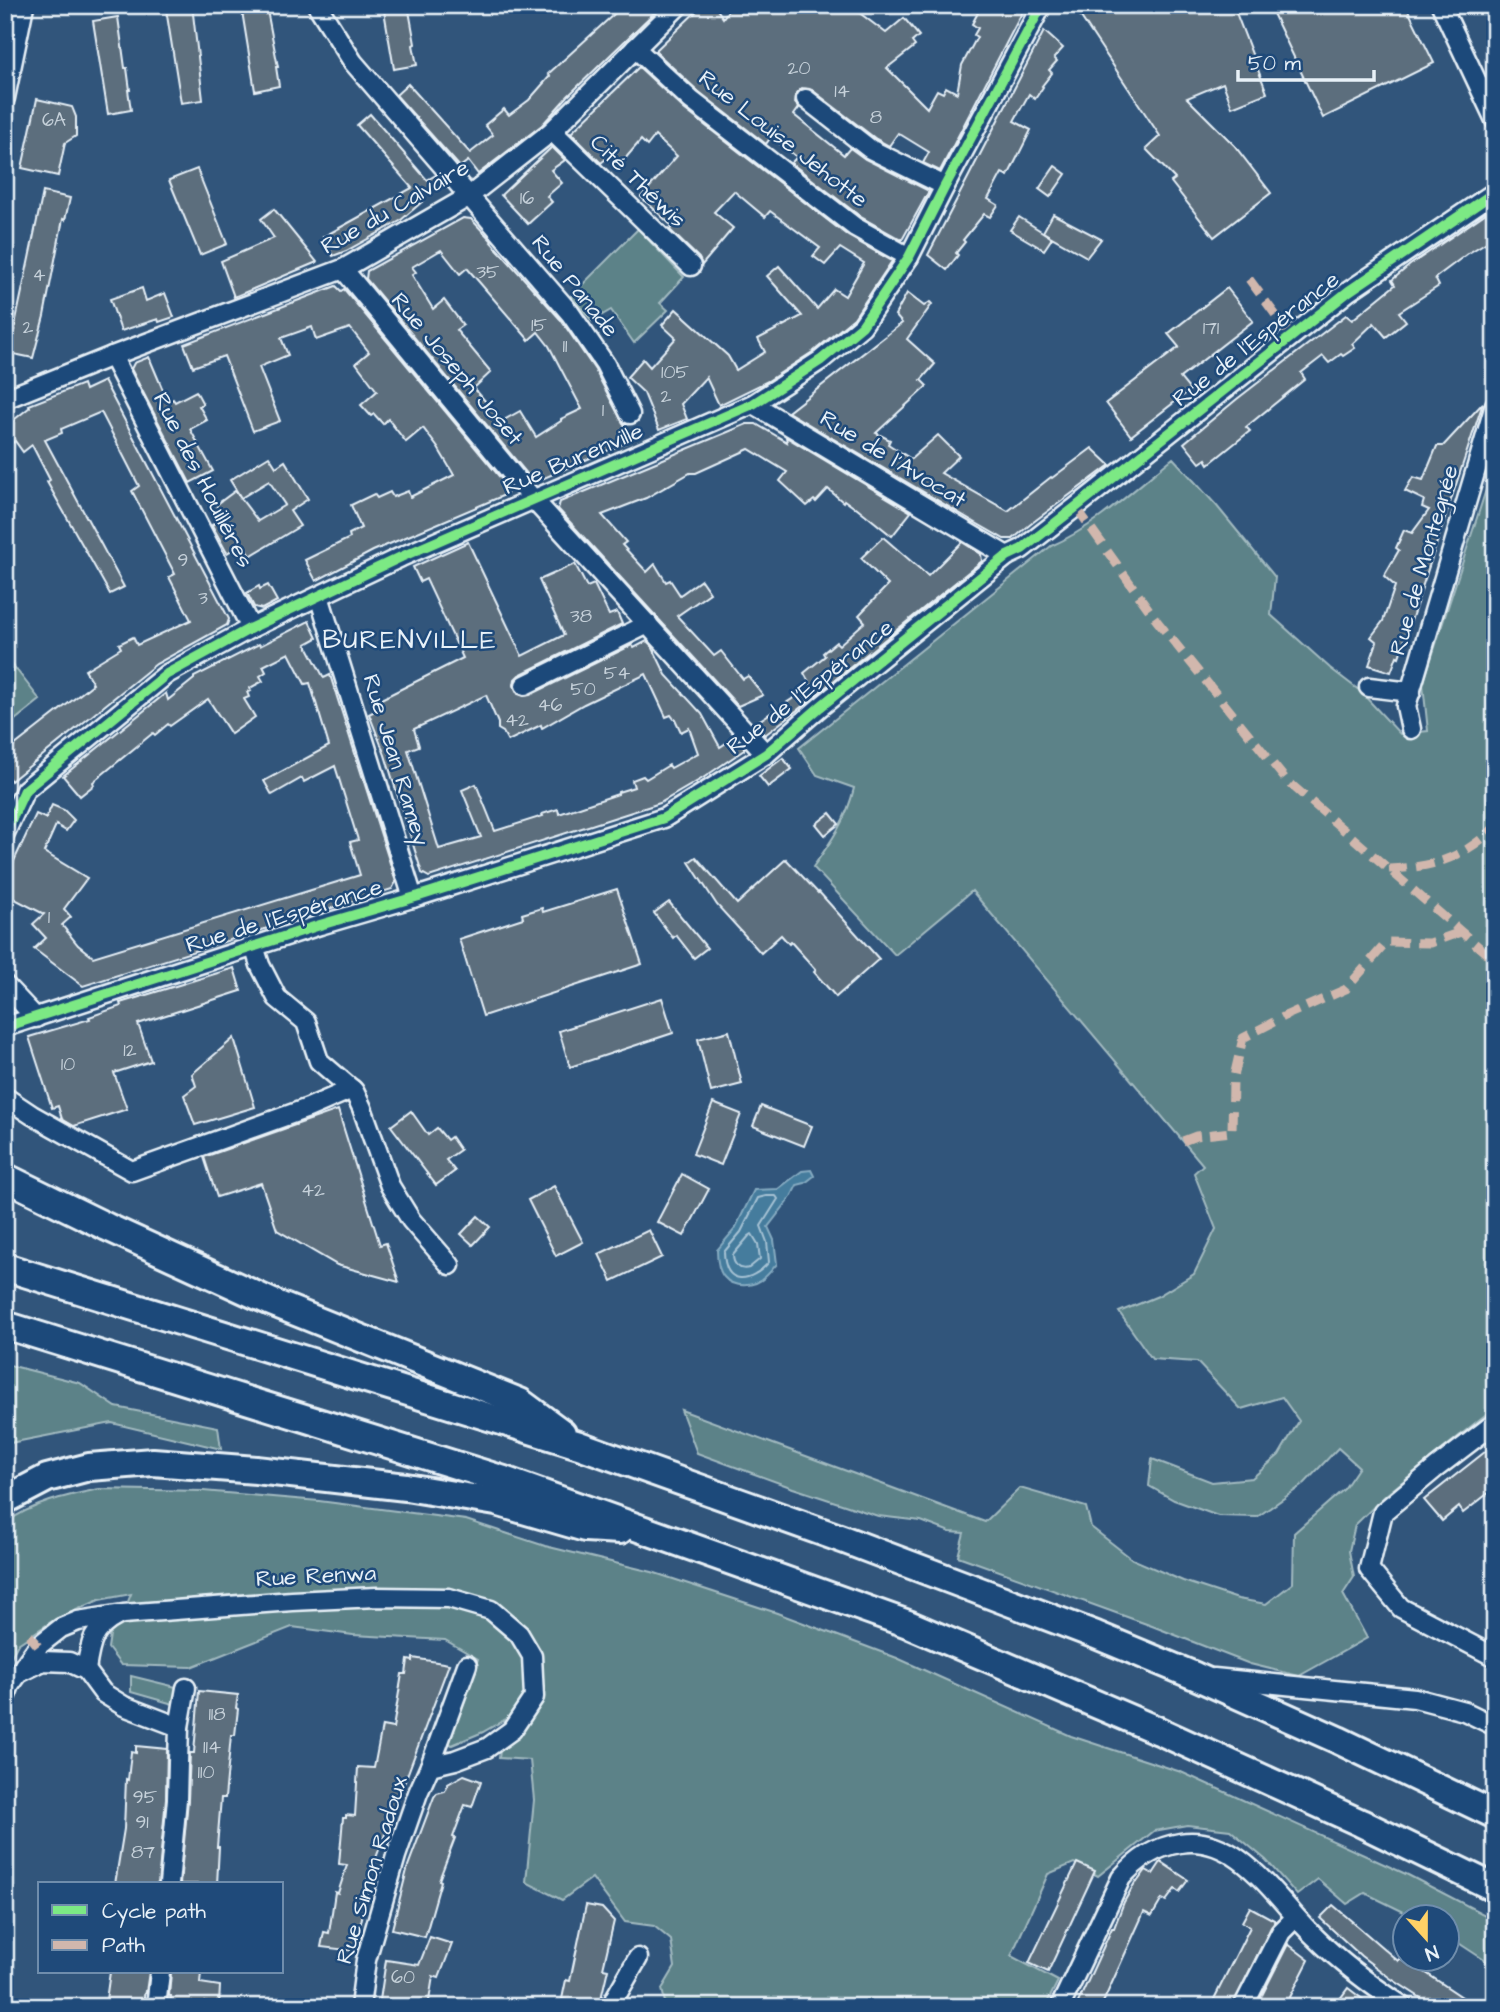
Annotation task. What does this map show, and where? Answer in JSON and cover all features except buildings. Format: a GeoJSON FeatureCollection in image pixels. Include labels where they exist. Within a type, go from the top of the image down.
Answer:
{"type":"FeatureCollection","features":[{"type":"Feature","properties":{"kind":"highway"},"geometry":{"type":"LineString","coordinates":[[5,1177],[271,1302],[520,1402],[579,1445]]}},
{"type":"Feature","properties":{"kind":"highway"},"geometry":{"type":"LineString","coordinates":[[5,1267],[579,1445],[845,1540],[1096,1635],[1195,1676],[1495,1815]]}},
{"type":"Feature","properties":{"kind":"highway"},"geometry":{"type":"LineString","coordinates":[[5,1325],[491,1476],[908,1624],[1159,1731],[1361,1823],[1495,1888]]}},
{"type":"Feature","properties":{"kind":"highway"},"geometry":{"type":"LineString","coordinates":[[5,1500],[47,1478],[89,1467],[153,1462],[256,1470],[406,1487],[496,1502],[585,1528],[652,1532]]}},
{"type":"Feature","properties":{"kind":"street"},"geometry":{"type":"LineString","coordinates":[[5,98],[23,6],[38,5]]}},
{"type":"Feature","properties":{"kind":"street","name":"Rue Panade"},"geometry":{"type":"LineString","coordinates":[[317,5],[351,59],[570,313],[605,364],[630,414]]}},
{"type":"Feature","properties":{"kind":"street","name":"Rue du Calvaire"},"geometry":{"type":"LineString","coordinates":[[5,399],[343,269],[468,197],[552,131],[679,5]]}},
{"type":"Feature","properties":{"kind":"street","name":"Rue Burenville"},"geometry":{"type":"LineString","coordinates":[[5,833],[25,790],[167,674],[251,628],[401,557],[753,404],[821,359],[862,326],[909,257],[1042,5]]}},
{"type":"Feature","properties":{"kind":"street"},"geometry":{"type":"LineString","coordinates":[[1441,5],[1495,120]]}},
{"type":"Feature","properties":{"kind":"street","name":"Rue Louise Jehotte"},"geometry":{"type":"LineString","coordinates":[[635,48],[691,100],[855,227],[909,257]]}},
{"type":"Feature","properties":{"kind":"street"},"geometry":{"type":"LineString","coordinates":[[806,99],[870,149],[945,186]]}},
{"type":"Feature","properties":{"kind":"street","name":"Cité Théwis"},"geometry":{"type":"LineString","coordinates":[[552,131],[691,266]]}},
{"type":"Feature","properties":{"kind":"street","name":"Rue de l'Espérance"},"geometry":{"type":"LineString","coordinates":[[5,1027],[664,818],[766,754],[1007,556],[1022,549],[1076,508],[1349,291],[1495,192]]}},
{"type":"Feature","properties":{"kind":"street","name":"Rue Joseph Joset"},"geometry":{"type":"LineString","coordinates":[[343,269],[533,499],[766,754]]}},
{"type":"Feature","properties":{"kind":"street","name":"Rue des Houilléres"},"geometry":{"type":"LineString","coordinates":[[112,356],[251,628]]}},
{"type":"Feature","properties":{"kind":"street","name":"Rue de l'Avocat"},"geometry":{"type":"LineString","coordinates":[[753,404],[1007,556]]}},
{"type":"Feature","properties":{"kind":"street","name":"Rue de Montegnée"},"geometry":{"type":"LineString","coordinates":[[1411,729],[1406,706],[1495,405]]}},
{"type":"Feature","properties":{"kind":"street","name":"Rue Jean Ramey"},"geometry":{"type":"LineString","coordinates":[[320,596],[413,898]]}},
{"type":"Feature","properties":{"kind":"street"},"geometry":{"type":"LineString","coordinates":[[525,685],[648,624]]}},
{"type":"Feature","properties":{"kind":"street"},"geometry":{"type":"LineString","coordinates":[[1369,687],[1411,692]]}},
{"type":"Feature","properties":{"kind":"street"},"geometry":{"type":"LineString","coordinates":[[254,946],[260,965],[278,998],[306,1022],[319,1061],[352,1089],[362,1108],[390,1186],[411,1220],[450,1265]]}},
{"type":"Feature","properties":{"kind":"street"},"geometry":{"type":"LineString","coordinates":[[5,985],[36,1018]]}},
{"type":"Feature","properties":{"kind":"street"},"geometry":{"type":"LineString","coordinates":[[5,1097],[132,1171],[308,1108],[352,1089]]}},
{"type":"Feature","properties":{"kind":"street"},"geometry":{"type":"LineString","coordinates":[[1495,1423],[1383,1512],[1368,1569],[1401,1608],[1495,1657]]}},
{"type":"Feature","properties":{"kind":"street","name":"Rue Renwa"},"geometry":{"type":"LineString","coordinates":[[5,1698],[10,1685],[38,1646],[61,1628],[78,1621],[122,1614],[292,1601],[377,1597],[449,1598],[491,1610],[519,1634],[531,1656],[534,1697],[512,1730],[486,1748]]}},
{"type":"Feature","properties":{"kind":"street"},"geometry":{"type":"LineString","coordinates":[[86,1670],[89,1648],[96,1633],[106,1622],[122,1614]]}},
{"type":"Feature","properties":{"kind":"street"},"geometry":{"type":"LineString","coordinates":[[18,1673],[43,1661],[69,1662],[86,1670],[103,1693],[124,1706],[179,1727]]}},
{"type":"Feature","properties":{"kind":"street"},"geometry":{"type":"LineString","coordinates":[[430,1766],[467,1665]]}},
{"type":"Feature","properties":{"kind":"street"},"geometry":{"type":"LineString","coordinates":[[1195,1676],[1415,1698],[1464,1711],[1495,1726]]}},
{"type":"Feature","properties":{"kind":"street"},"geometry":{"type":"LineString","coordinates":[[169,1882],[177,1799],[179,1727],[186,1688]]}},
{"type":"Feature","properties":{"kind":"street","name":"Rue Simon Radoux"},"geometry":{"type":"LineString","coordinates":[[360,2007],[366,1960],[373,1934],[396,1856],[430,1766],[486,1748]]}},
{"type":"Feature","properties":{"kind":"street"},"geometry":{"type":"LineString","coordinates":[[1060,2007],[1121,1878],[1134,1863],[1152,1851],[1168,1844],[1187,1842],[1205,1843],[1234,1855],[1348,1966],[1404,2007]]}},
{"type":"Feature","properties":{"kind":"street"},"geometry":{"type":"LineString","coordinates":[[1243,2007],[1281,1932],[1296,1918]]}},
{"type":"Feature","properties":{"kind":"street"},"geometry":{"type":"LineString","coordinates":[[613,2007],[615,1998],[638,1958]]}},
{"type":"Feature","properties":{"kind":"street"},"geometry":{"type":"LineString","coordinates":[[156,2007],[160,1974]]}},
{"type":"Feature","properties":{"kind":"green space"},"geometry":{"type":"Polygon","coordinates":[[[638,229],[684,277],[660,303],[668,310],[634,343],[611,310],[592,321],[571,296],[638,229]]]}},
{"type":"Feature","properties":{"kind":"green space"},"geometry":{"type":"Polygon","coordinates":[[[1173,458],[1275,577],[1271,615],[1360,691],[1400,734],[1428,731],[1423,684],[1495,462],[1495,1407],[1386,1495],[1355,1525],[1349,1551],[1354,1577],[1343,1594],[1367,1638],[1299,1676],[1250,1664],[958,1556],[964,1533],[950,1532],[921,1521],[878,1516],[697,1453],[681,1410],[985,1522],[1020,1488],[1086,1507],[1091,1527],[1132,1559],[1183,1581],[1238,1599],[1266,1604],[1293,1583],[1294,1533],[1344,1489],[1359,1467],[1338,1448],[1304,1484],[1257,1517],[1218,1516],[1174,1500],[1149,1486],[1152,1459],[1212,1482],[1252,1478],[1279,1455],[1299,1421],[1282,1397],[1241,1409],[1197,1362],[1152,1359],[1119,1312],[1158,1296],[1194,1274],[1216,1229],[1194,1173],[1203,1165],[972,891],[895,955],[813,867],[843,820],[854,788],[817,775],[799,748],[1051,546],[1100,518],[1173,458]]]}},
{"type":"Feature","properties":{"kind":"green space"},"geometry":{"type":"Polygon","coordinates":[[[5,655],[40,700],[5,728],[5,655]]]}},
{"type":"Feature","properties":{"kind":"green space"},"geometry":{"type":"Polygon","coordinates":[[[5,1364],[80,1383],[116,1407],[218,1427],[221,1449],[112,1423],[5,1444],[5,1364]]]}},
{"type":"Feature","properties":{"kind":"green space"},"geometry":{"type":"Polygon","coordinates":[[[99,1489],[203,1491],[319,1501],[466,1520],[545,1546],[652,1572],[777,1613],[897,1658],[1071,1736],[1181,1772],[1408,1875],[1495,1920],[1495,1967],[1462,1945],[1462,1904],[1392,1904],[1392,1906],[1365,1893],[1347,1904],[1318,1879],[1297,1895],[1266,1860],[1230,1830],[1187,1825],[1154,1831],[1098,1876],[1074,1863],[1048,1874],[1011,1956],[1058,1981],[1045,2007],[987,2007],[987,2004],[960,2003],[936,2007],[666,2007],[662,1989],[675,1967],[671,1940],[654,1926],[625,1922],[592,1878],[562,1900],[526,1882],[534,1800],[530,1760],[499,1758],[504,1720],[452,1745],[448,1742],[478,1659],[445,1640],[353,1635],[292,1627],[191,1667],[121,1665],[108,1648],[112,1621],[123,1614],[131,1594],[99,1600],[54,1620],[18,1644],[5,1668],[5,1523],[39,1505],[99,1489]]]}},
{"type":"Feature","properties":{"kind":"green space"},"geometry":{"type":"Polygon","coordinates":[[[131,1676],[176,1687],[173,1704],[131,1692],[131,1676]]]}},
{"type":"Feature","properties":{"kind":"water"},"geometry":{"type":"Polygon","coordinates":[[[811,1170],[814,1176],[797,1185],[768,1227],[774,1240],[777,1264],[756,1283],[739,1285],[728,1281],[719,1268],[717,1250],[735,1229],[754,1190],[778,1189],[802,1171],[811,1170]]]}},
{"type":"Feature","properties":{"kind":"marked path"},"geometry":{"type":"LineString","coordinates":[[1249,279],[1292,337]]}},
{"type":"Feature","properties":{"kind":"marked path"},"geometry":{"type":"LineString","coordinates":[[1076,507],[1157,621],[1286,780],[1495,961]]}},
{"type":"Feature","properties":{"kind":"marked path"},"geometry":{"type":"LineString","coordinates":[[1389,869],[1420,866],[1459,854],[1495,827]]}},
{"type":"Feature","properties":{"kind":"marked path"},"geometry":{"type":"LineString","coordinates":[[1183,1141],[1196,1136],[1232,1132],[1233,1081],[1243,1038],[1346,989],[1387,942],[1430,943],[1461,932]]}},
{"type":"Feature","properties":{"kind":"marked path"},"geometry":{"type":"LineString","coordinates":[[29,1635],[38,1646]]}},
{"type":"Feature","properties":{"kind":"cycle path"},"geometry":{"type":"LineString","coordinates":[[5,833],[25,790],[167,674],[251,628],[401,557],[753,404],[821,360],[862,326],[909,257],[1042,5]]}},
{"type":"Feature","properties":{"kind":"cycle path"},"geometry":{"type":"LineString","coordinates":[[5,1027],[664,818],[766,754],[1007,556],[1022,549],[1349,291],[1495,192]]}},
{"type":"Feature","properties":{"kind":"district","name":"BURENVILLE"},"geometry":{"type":"Point","coordinates":[410,640]}}]}
